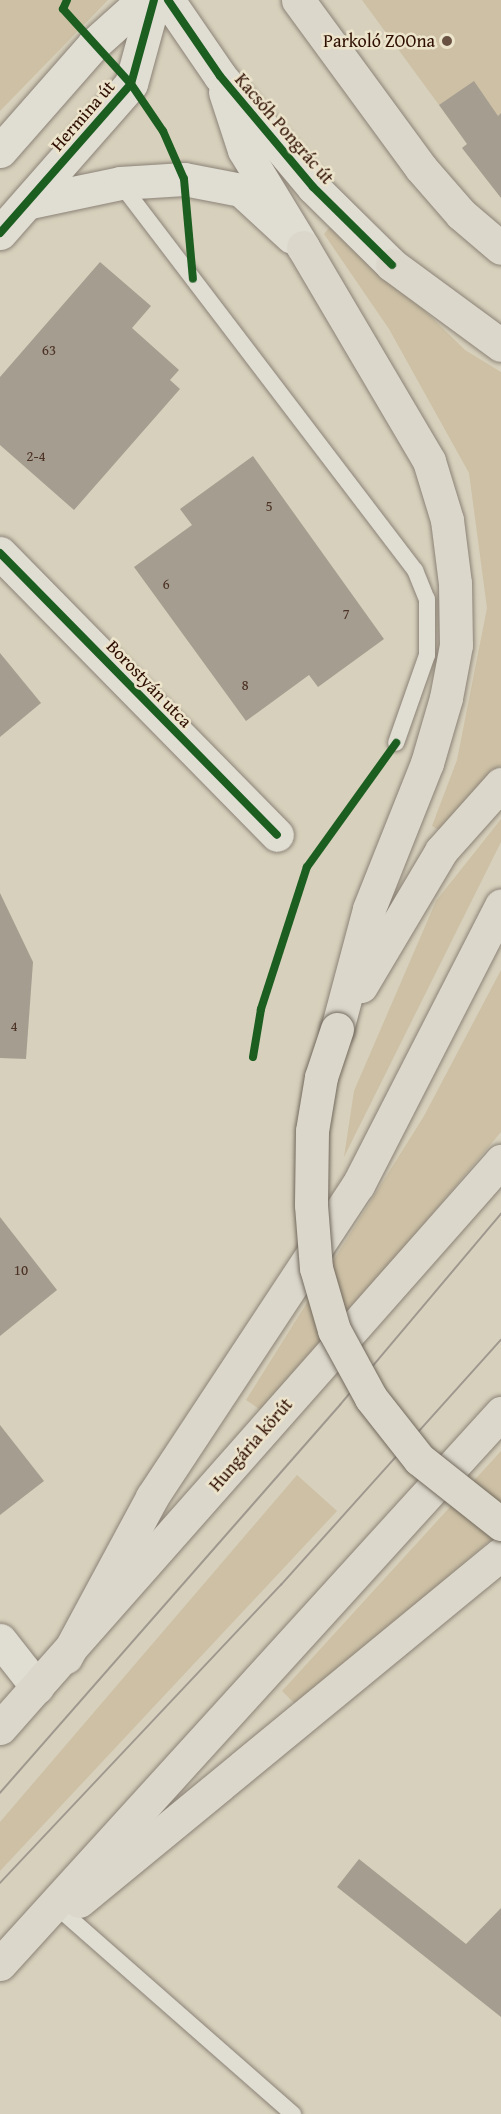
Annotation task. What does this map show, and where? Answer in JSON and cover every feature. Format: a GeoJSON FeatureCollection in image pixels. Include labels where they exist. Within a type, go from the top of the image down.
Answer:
{"type":"FeatureCollection","features":[{"type":"Feature","properties":{"kind":"main road"},"geometry":{"type":"LineString","coordinates":[[298,0],[421,168],[461,214],[501,248]]}},
{"type":"Feature","properties":{"kind":"main road"},"geometry":{"type":"LineString","coordinates":[[303,247],[429,461],[447,520],[455,584],[456,645],[446,699],[427,763],[369,909],[337,1029],[321,1077],[312,1131],[311,1205],[316,1268],[334,1330],[371,1398],[419,1459],[501,1524]]}},
{"type":"Feature","properties":{"kind":"main road"},"geometry":{"type":"LineString","coordinates":[[392,266],[501,345]]}},
{"type":"Feature","properties":{"kind":"main road"},"geometry":{"type":"LineString","coordinates":[[337,1029],[441,851],[501,784]]}},
{"type":"Feature","properties":{"kind":"main road"},"geometry":{"type":"LineString","coordinates":[[66,1657],[152,1497],[358,1185],[499,908]]}},
{"type":"Feature","properties":{"kind":"main road","name":"Hungária körút"},"geometry":{"type":"LineString","coordinates":[[0,1728],[66,1657],[501,1161]]}},
{"type":"Feature","properties":{"kind":"main road"},"geometry":{"type":"LineString","coordinates":[[0,1966],[501,1413]]}},
{"type":"Feature","properties":{"kind":"main road"},"geometry":{"type":"LineString","coordinates":[[0,1966],[501,1554]]}},
{"type":"Feature","properties":{"kind":"street"},"geometry":{"type":"LineString","coordinates":[[0,151],[93,45],[143,0]]}},
{"type":"Feature","properties":{"kind":"street","name":"Hermina út"},"geometry":{"type":"LineString","coordinates":[[0,233],[30,202],[131,84],[154,0]]}},
{"type":"Feature","properties":{"kind":"street","name":"Kacsóh Pongrác út"},"geometry":{"type":"LineString","coordinates":[[168,0],[220,76],[313,187],[392,266]]}},
{"type":"Feature","properties":{"kind":"street","name":"Kacsóh Pongrác út"},"geometry":{"type":"LineString","coordinates":[[220,76],[244,150],[303,247]]}},
{"type":"Feature","properties":{"kind":"street"},"geometry":{"type":"LineString","coordinates":[[30,202],[120,183],[184,179],[241,190],[303,247]]}},
{"type":"Feature","properties":{"kind":"street","name":"Borostyán utca"},"geometry":{"type":"LineString","coordinates":[[0,554],[276,835]]}},
{"type":"Feature","properties":{"kind":"street"},"geometry":{"type":"LineString","coordinates":[[0,1640],[37,1687]]}},
{"type":"Feature","properties":{"kind":"lane"},"geometry":{"type":"LineString","coordinates":[[120,183],[415,570],[427,599],[427,655],[396,743]]}},
{"type":"Feature","properties":{"kind":"lane"},"geometry":{"type":"LineString","coordinates":[[64,1913],[293,2114]]}},
{"type":"Feature","properties":{"kind":"shaded area"},"geometry":{"type":"Polygon","coordinates":[[[0,0],[108,0],[0,111],[0,0]]]}},
{"type":"Feature","properties":{"kind":"shaded area","name":"Parkoló ZOOna"},"geometry":{"type":"Polygon","coordinates":[[[362,0],[501,0],[501,121],[439,105],[362,0]]]}},
{"type":"Feature","properties":{"kind":"shaded area"},"geometry":{"type":"Polygon","coordinates":[[[334,222],[465,350],[501,372],[501,765],[441,831],[432,826],[457,760],[487,608],[469,473],[389,329],[324,234],[334,222]]]}},
{"type":"Feature","properties":{"kind":"shaded area"},"geometry":{"type":"Polygon","coordinates":[[[501,819],[501,842],[344,1157],[354,1091],[436,901],[501,819]]]}},
{"type":"Feature","properties":{"kind":"shaded area"},"geometry":{"type":"Polygon","coordinates":[[[501,970],[501,1132],[265,1413],[246,1400],[424,1116],[501,970]]]}},
{"type":"Feature","properties":{"kind":"shaded area"},"geometry":{"type":"Polygon","coordinates":[[[501,1451],[501,1531],[297,1706],[282,1691],[501,1451]]]}},
{"type":"Feature","properties":{"kind":"shaded area"},"geometry":{"type":"Polygon","coordinates":[[[297,1475],[337,1511],[0,1871],[0,1822],[297,1475]]]}},
{"type":"Feature","properties":{"kind":"building"},"geometry":{"type":"Polygon","coordinates":[[[474,81],[498,116],[501,113],[501,198],[462,148],[467,144],[439,105],[474,81]]]}},
{"type":"Feature","properties":{"kind":"building"},"geometry":{"type":"Polygon","coordinates":[[[100,262],[151,306],[132,328],[179,370],[170,380],[180,389],[74,510],[0,445],[0,377],[100,262]]]}},
{"type":"Feature","properties":{"kind":"building"},"geometry":{"type":"Polygon","coordinates":[[[253,456],[384,639],[318,687],[309,675],[246,721],[134,567],[192,525],[180,509],[253,456]]]}},
{"type":"Feature","properties":{"kind":"building"},"geometry":{"type":"Polygon","coordinates":[[[0,653],[41,703],[0,737],[0,653]]]}},
{"type":"Feature","properties":{"kind":"building"},"geometry":{"type":"Polygon","coordinates":[[[0,893],[33,962],[26,1059],[0,1058],[0,893]]]}},
{"type":"Feature","properties":{"kind":"building"},"geometry":{"type":"Polygon","coordinates":[[[0,1217],[57,1290],[0,1336],[0,1217]]]}},
{"type":"Feature","properties":{"kind":"building"},"geometry":{"type":"Polygon","coordinates":[[[0,1425],[44,1481],[0,1515],[0,1425]]]}},
{"type":"Feature","properties":{"kind":"building"},"geometry":{"type":"Polygon","coordinates":[[[359,1859],[466,1944],[501,1908],[501,2017],[337,1887],[359,1859]]]}},
{"type":"Feature","properties":{"kind":"tram line"},"geometry":{"type":"LineString","coordinates":[[0,1793],[340,1405],[501,1214]]}},
{"type":"Feature","properties":{"kind":"tram line"},"geometry":{"type":"LineString","coordinates":[[0,1883],[281,1585],[501,1340]]}},
{"type":"Feature","properties":{"kind":"cycle path"},"geometry":{"type":"LineString","coordinates":[[67,0],[63,9],[131,84],[163,131],[184,179],[193,279]]}},
{"type":"Feature","properties":{"kind":"cycle path"},"geometry":{"type":"LineString","coordinates":[[0,233],[131,84],[154,0]]}},
{"type":"Feature","properties":{"kind":"cycle path"},"geometry":{"type":"LineString","coordinates":[[168,0],[220,76],[313,187],[392,265]]}},
{"type":"Feature","properties":{"kind":"cycle path"},"geometry":{"type":"LineString","coordinates":[[0,553],[277,835]]}},
{"type":"Feature","properties":{"kind":"cycle path"},"geometry":{"type":"LineString","coordinates":[[253,1057],[261,1009],[307,867],[396,743]]}},
{"type":"Feature","properties":{"kind":"place","name":"Parkoló ZOOna"},"geometry":{"type":"Point","coordinates":[447,41]}}]}
